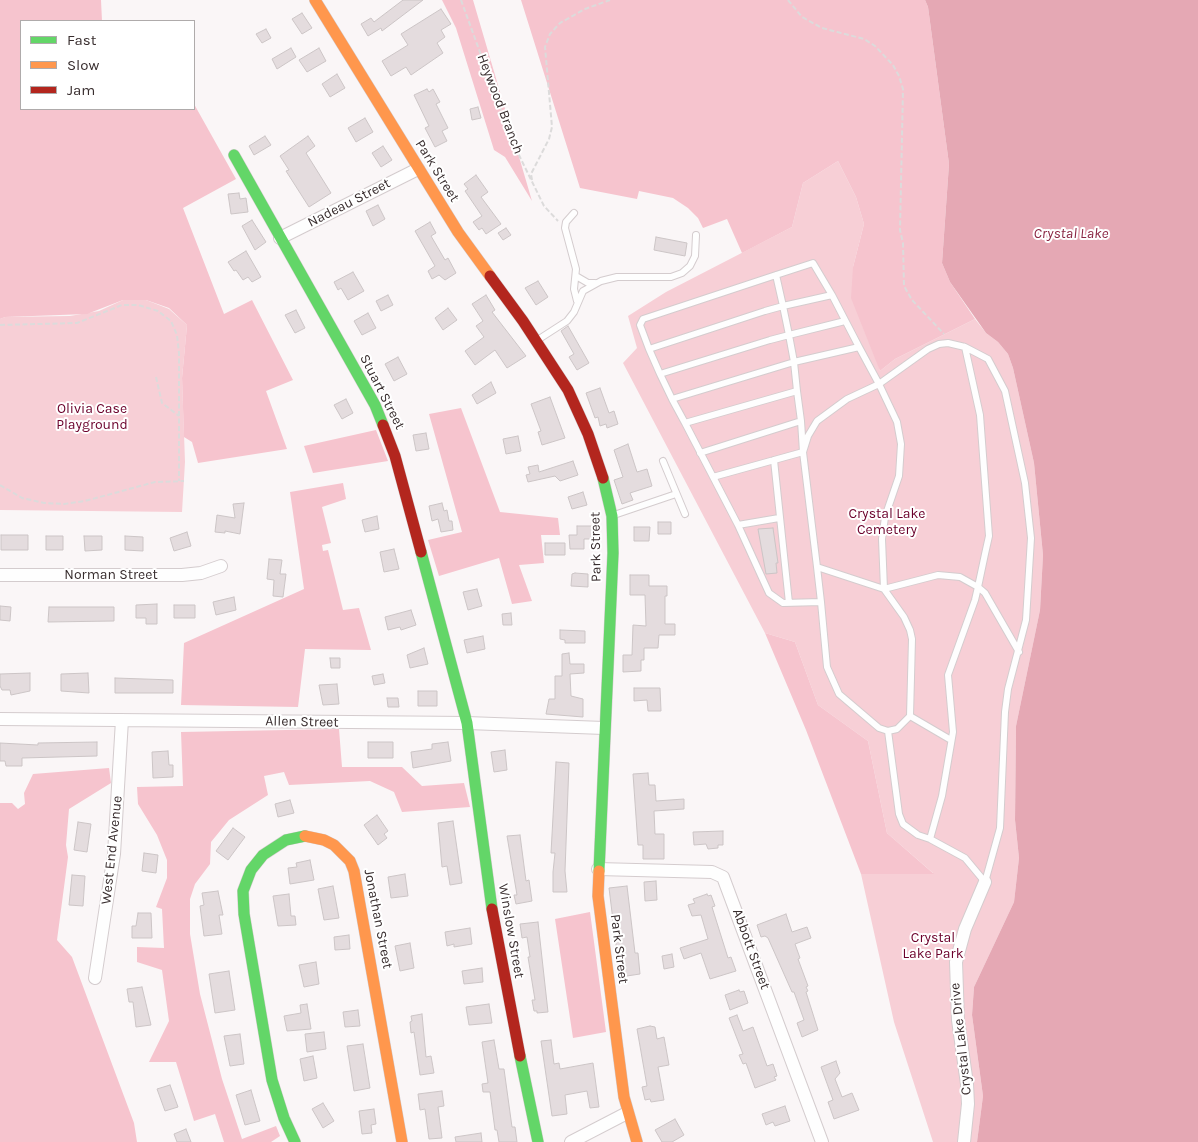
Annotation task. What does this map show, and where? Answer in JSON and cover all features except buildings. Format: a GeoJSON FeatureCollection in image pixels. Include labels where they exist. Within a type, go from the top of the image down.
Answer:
{"type":"FeatureCollection","features":[{"type":"Feature","properties":{"kind":"street","name":"Park Street"},"geometry":{"type":"LineString","coordinates":[[315,0],[458,232],[536,341],[578,409],[606,488],[612,516],[614,553],[598,869],[601,930],[627,1113],[637,1142]]}},
{"type":"Feature","properties":{"kind":"street","name":"Stuart Street"},"geometry":{"type":"LineString","coordinates":[[234,155],[386,430],[466,723]]}},
{"type":"Feature","properties":{"kind":"street","name":"Nadeau Street"},"geometry":{"type":"LineString","coordinates":[[280,238],[418,169]]}},
{"type":"Feature","properties":{"kind":"street","name":"Norman Street"},"geometry":{"type":"LineString","coordinates":[[0,575],[182,575],[201,573],[221,566]]}},
{"type":"Feature","properties":{"kind":"street","name":"Allen Street"},"geometry":{"type":"LineString","coordinates":[[0,719],[466,723],[604,728]]}},
{"type":"Feature","properties":{"kind":"street","name":"West End Avenue"},"geometry":{"type":"LineString","coordinates":[[95,978],[114,854],[122,720]]}},
{"type":"Feature","properties":{"kind":"street","name":"Winslow Street"},"geometry":{"type":"LineString","coordinates":[[466,723],[473,758],[485,867],[509,1002],[538,1142]]}},
{"type":"Feature","properties":{"kind":"street","name":"Jonathan Street"},"geometry":{"type":"LineString","coordinates":[[295,1142],[284,1118],[272,1080],[244,914],[243,891],[251,870],[263,855],[286,840],[304,836],[319,838],[334,845],[350,861],[354,870],[402,1142]]}},
{"type":"Feature","properties":{"kind":"street","name":"Abbott Street"},"geometry":{"type":"LineString","coordinates":[[598,869],[712,872],[723,877],[822,1142]]}},
{"type":"Feature","properties":{"kind":"street","name":"Crystal Lake Drive"},"geometry":{"type":"LineString","coordinates":[[964,1142],[968,1104],[958,1020],[956,962],[965,930],[985,882]]}},
{"type":"Feature","properties":{"kind":"street"},"geometry":{"type":"LineString","coordinates":[[571,1142],[627,1113]]}},
{"type":"Feature","properties":{"kind":"lane"},"geometry":{"type":"LineString","coordinates":[[574,213],[566,222],[565,228],[576,276],[574,289],[577,301]]}},
{"type":"Feature","properties":{"kind":"lane"},"geometry":{"type":"LineString","coordinates":[[536,341],[567,321],[574,312],[577,301],[583,291],[596,283],[609,277],[657,278],[682,273],[690,266],[695,256],[696,234]]}},
{"type":"Feature","properties":{"kind":"lane"},"geometry":{"type":"LineString","coordinates":[[776,276],[794,362],[803,452],[820,602],[827,667],[831,680],[839,694],[849,704],[879,728],[888,731],[897,729],[910,716],[912,639],[904,617],[884,589],[882,539],[885,517],[899,476],[901,444],[897,422],[879,384],[832,295],[813,264],[643,319],[640,325],[672,399],[738,525],[769,593],[776,600],[820,602]]}},
{"type":"Feature","properties":{"kind":"lane"},"geometry":{"type":"LineString","coordinates":[[576,276],[588,283],[596,283]]}},
{"type":"Feature","properties":{"kind":"lane"},"geometry":{"type":"LineString","coordinates":[[649,349],[783,306],[832,295]]}},
{"type":"Feature","properties":{"kind":"lane"},"geometry":{"type":"LineString","coordinates":[[660,374],[789,335],[845,321]]}},
{"type":"Feature","properties":{"kind":"lane"},"geometry":{"type":"LineString","coordinates":[[803,452],[808,436],[818,421],[847,399],[879,384],[928,349],[948,343],[965,347],[988,359],[1001,380],[1015,431],[1025,483],[1031,538],[1031,563],[1026,620],[1008,689],[1005,712],[1000,828],[985,882]]}},
{"type":"Feature","properties":{"kind":"lane"},"geometry":{"type":"LineString","coordinates":[[672,399],[794,362],[859,347]]}},
{"type":"Feature","properties":{"kind":"lane"},"geometry":{"type":"LineString","coordinates":[[930,839],[942,796],[953,726],[948,675],[978,587],[990,526],[980,416],[965,347]]}},
{"type":"Feature","properties":{"kind":"lane"},"geometry":{"type":"LineString","coordinates":[[685,423],[797,391]]}},
{"type":"Feature","properties":{"kind":"lane"},"geometry":{"type":"LineString","coordinates":[[700,453],[801,421]]}},
{"type":"Feature","properties":{"kind":"lane"},"geometry":{"type":"LineString","coordinates":[[713,477],[803,452]]}},
{"type":"Feature","properties":{"kind":"lane"},"geometry":{"type":"LineString","coordinates":[[774,460],[789,602]]}},
{"type":"Feature","properties":{"kind":"lane"},"geometry":{"type":"LineString","coordinates":[[663,461],[685,514]]}},
{"type":"Feature","properties":{"kind":"lane"},"geometry":{"type":"LineString","coordinates":[[612,516],[676,494]]}},
{"type":"Feature","properties":{"kind":"lane"},"geometry":{"type":"LineString","coordinates":[[738,525],[779,518]]}},
{"type":"Feature","properties":{"kind":"lane"},"geometry":{"type":"LineString","coordinates":[[816,567],[884,589],[925,578],[950,574],[960,577],[978,587],[991,603],[1019,652]]}},
{"type":"Feature","properties":{"kind":"lane"},"geometry":{"type":"LineString","coordinates":[[910,716],[951,740]]}},
{"type":"Feature","properties":{"kind":"lane"},"geometry":{"type":"LineString","coordinates":[[888,731],[899,814],[903,824],[918,835],[930,839],[965,858],[985,882]]}},
{"type":"Feature","properties":{"kind":"path","name":"Heywood Branch"},"geometry":{"type":"LineString","coordinates":[[461,0],[513,143],[544,206],[565,228]]}},
{"type":"Feature","properties":{"kind":"path"},"geometry":{"type":"LineString","coordinates":[[533,185],[531,174],[549,139],[552,127],[545,47],[550,34],[560,23],[585,9],[610,0]]}},
{"type":"Feature","properties":{"kind":"path"},"geometry":{"type":"LineString","coordinates":[[788,0],[802,17],[822,28],[864,39],[875,46],[893,65],[899,76],[903,89],[900,230],[903,243],[904,286],[912,300],[930,317],[946,337],[948,343]]}},
{"type":"Feature","properties":{"kind":"path"},"geometry":{"type":"LineString","coordinates":[[0,325],[77,323],[122,305],[138,305],[158,311],[171,321],[177,335],[179,481]]}},
{"type":"Feature","properties":{"kind":"path"},"geometry":{"type":"LineString","coordinates":[[156,377],[162,403],[179,416]]}},
{"type":"Feature","properties":{"kind":"path"},"geometry":{"type":"LineString","coordinates":[[0,486],[22,498],[44,503],[64,504],[86,501],[155,482],[184,481]]}},
{"type":"Feature","properties":{"kind":"green space","name":"Crystal Lake Cemetery"},"geometry":{"type":"Polygon","coordinates":[[[838,161],[856,197],[864,224],[853,267],[880,371],[895,359],[975,319],[986,333],[998,342],[1008,354],[1013,368],[1034,463],[1043,555],[1040,610],[1016,726],[1015,820],[1019,858],[1014,902],[974,987],[972,1015],[983,1096],[977,1142],[933,1142],[894,1022],[861,874],[933,873],[887,833],[868,741],[818,705],[795,642],[765,633],[623,363],[637,348],[628,316],[666,292],[792,227],[803,183],[838,161]]]}},
{"type":"Feature","properties":{"kind":"green space","name":"Olivia Case Playground"},"geometry":{"type":"Polygon","coordinates":[[[123,300],[146,300],[169,309],[187,325],[182,378],[185,462],[182,512],[0,510],[0,319],[5,317],[70,316],[99,311],[123,300]]]}},
{"type":"Feature","properties":{"kind":"shaded area"},"geometry":{"type":"Polygon","coordinates":[[[0,0],[101,0],[102,20],[20,20],[20,110],[195,110],[195,106],[236,179],[183,208],[224,314],[252,300],[293,380],[266,391],[287,449],[198,463],[192,442],[184,437],[182,378],[187,325],[169,308],[146,300],[123,300],[87,314],[5,317],[0,319],[0,0]]]}},
{"type":"Feature","properties":{"kind":"shaded area"},"geometry":{"type":"Polygon","coordinates":[[[442,0],[473,0],[532,201],[505,157],[494,150],[456,28],[442,0]]]}},
{"type":"Feature","properties":{"kind":"shaded area"},"geometry":{"type":"Polygon","coordinates":[[[521,0],[925,0],[928,7],[949,164],[942,263],[950,282],[975,319],[895,359],[880,371],[851,298],[853,267],[864,224],[856,197],[838,161],[803,183],[792,227],[742,253],[727,219],[703,228],[698,218],[688,208],[673,198],[639,191],[637,199],[580,188],[521,0]]]}},
{"type":"Feature","properties":{"kind":"shaded area"},"geometry":{"type":"Polygon","coordinates":[[[461,408],[500,512],[558,518],[560,535],[541,535],[544,563],[519,565],[532,601],[512,604],[499,558],[439,576],[428,540],[462,532],[429,414],[461,408]]]}},
{"type":"Feature","properties":{"kind":"shaded area"},"geometry":{"type":"Polygon","coordinates":[[[376,430],[388,461],[313,473],[304,446],[376,430]]]}},
{"type":"Feature","properties":{"kind":"shaded area"},"geometry":{"type":"Polygon","coordinates":[[[343,483],[346,499],[322,507],[331,543],[322,545],[323,551],[328,550],[343,610],[359,608],[371,650],[305,649],[298,707],[181,705],[184,643],[304,589],[290,492],[343,483]]]}},
{"type":"Feature","properties":{"kind":"shaded area"},"geometry":{"type":"Polygon","coordinates":[[[765,633],[795,642],[818,705],[868,741],[887,833],[934,874],[861,874],[806,730],[765,633]]]}},
{"type":"Feature","properties":{"kind":"shaded area"},"geometry":{"type":"Polygon","coordinates":[[[339,729],[342,767],[402,767],[422,786],[464,783],[470,807],[402,812],[394,792],[370,781],[289,785],[284,772],[264,776],[268,795],[229,820],[211,842],[210,864],[195,884],[190,899],[190,934],[200,994],[222,1079],[242,1139],[276,1126],[280,1136],[271,1142],[224,1142],[215,1114],[194,1121],[176,1062],[149,1062],[169,1021],[162,970],[137,962],[137,947],[164,948],[162,909],[156,907],[167,878],[167,860],[157,835],[138,804],[137,787],[183,786],[181,732],[339,729]]]}},
{"type":"Feature","properties":{"kind":"shaded area"},"geometry":{"type":"Polygon","coordinates":[[[109,768],[111,783],[69,809],[66,845],[68,857],[57,940],[72,957],[134,1123],[137,1142],[0,1142],[0,803],[12,803],[18,809],[25,804],[24,793],[33,774],[109,768]]]}},
{"type":"Feature","properties":{"kind":"shaded area"},"geometry":{"type":"Polygon","coordinates":[[[590,912],[606,1032],[573,1038],[555,919],[590,912]]]}},
{"type":"Feature","properties":{"kind":"water","name":"Crystal Lake"},"geometry":{"type":"Polygon","coordinates":[[[925,0],[1198,0],[1198,1142],[977,1142],[983,1096],[972,1015],[974,987],[1014,902],[1019,858],[1015,820],[1016,726],[1040,610],[1043,555],[1034,463],[1013,368],[1008,354],[998,342],[986,333],[950,282],[942,263],[949,164],[928,7],[925,0]]]}},
{"type":"Feature","properties":{"kind":"traffic: fast"},"geometry":{"type":"LineString","coordinates":[[234,155],[375,405],[383,425]]}},
{"type":"Feature","properties":{"kind":"traffic: fast"},"geometry":{"type":"LineString","coordinates":[[599,871],[613,553],[612,516],[603,478]]}},
{"type":"Feature","properties":{"kind":"traffic: fast"},"geometry":{"type":"LineString","coordinates":[[421,552],[467,723],[492,909]]}},
{"type":"Feature","properties":{"kind":"traffic: fast"},"geometry":{"type":"LineString","coordinates":[[295,1142],[284,1118],[272,1080],[244,914],[243,891],[251,870],[263,855],[286,840],[305,836]]}},
{"type":"Feature","properties":{"kind":"traffic: fast"},"geometry":{"type":"LineString","coordinates":[[520,1056],[538,1142]]}},
{"type":"Feature","properties":{"kind":"traffic: slow"},"geometry":{"type":"LineString","coordinates":[[315,0],[458,232],[490,276]]}},
{"type":"Feature","properties":{"kind":"traffic: slow"},"geometry":{"type":"LineString","coordinates":[[305,836],[324,840],[334,845],[350,861],[354,871],[402,1142]]}},
{"type":"Feature","properties":{"kind":"traffic: slow"},"geometry":{"type":"LineString","coordinates":[[599,871],[598,896],[624,1097],[637,1142]]}},
{"type":"Feature","properties":{"kind":"traffic: jam"},"geometry":{"type":"LineString","coordinates":[[490,276],[523,321],[568,390],[588,434],[603,478]]}},
{"type":"Feature","properties":{"kind":"traffic: jam"},"geometry":{"type":"LineString","coordinates":[[383,425],[395,456],[421,552]]}},
{"type":"Feature","properties":{"kind":"traffic: jam"},"geometry":{"type":"LineString","coordinates":[[492,909],[520,1056]]}},
{"type":"Feature","properties":{"kind":"park label","name":"Crystal Lake Park"},"geometry":{"type":"Point","coordinates":[933,946]}}]}
